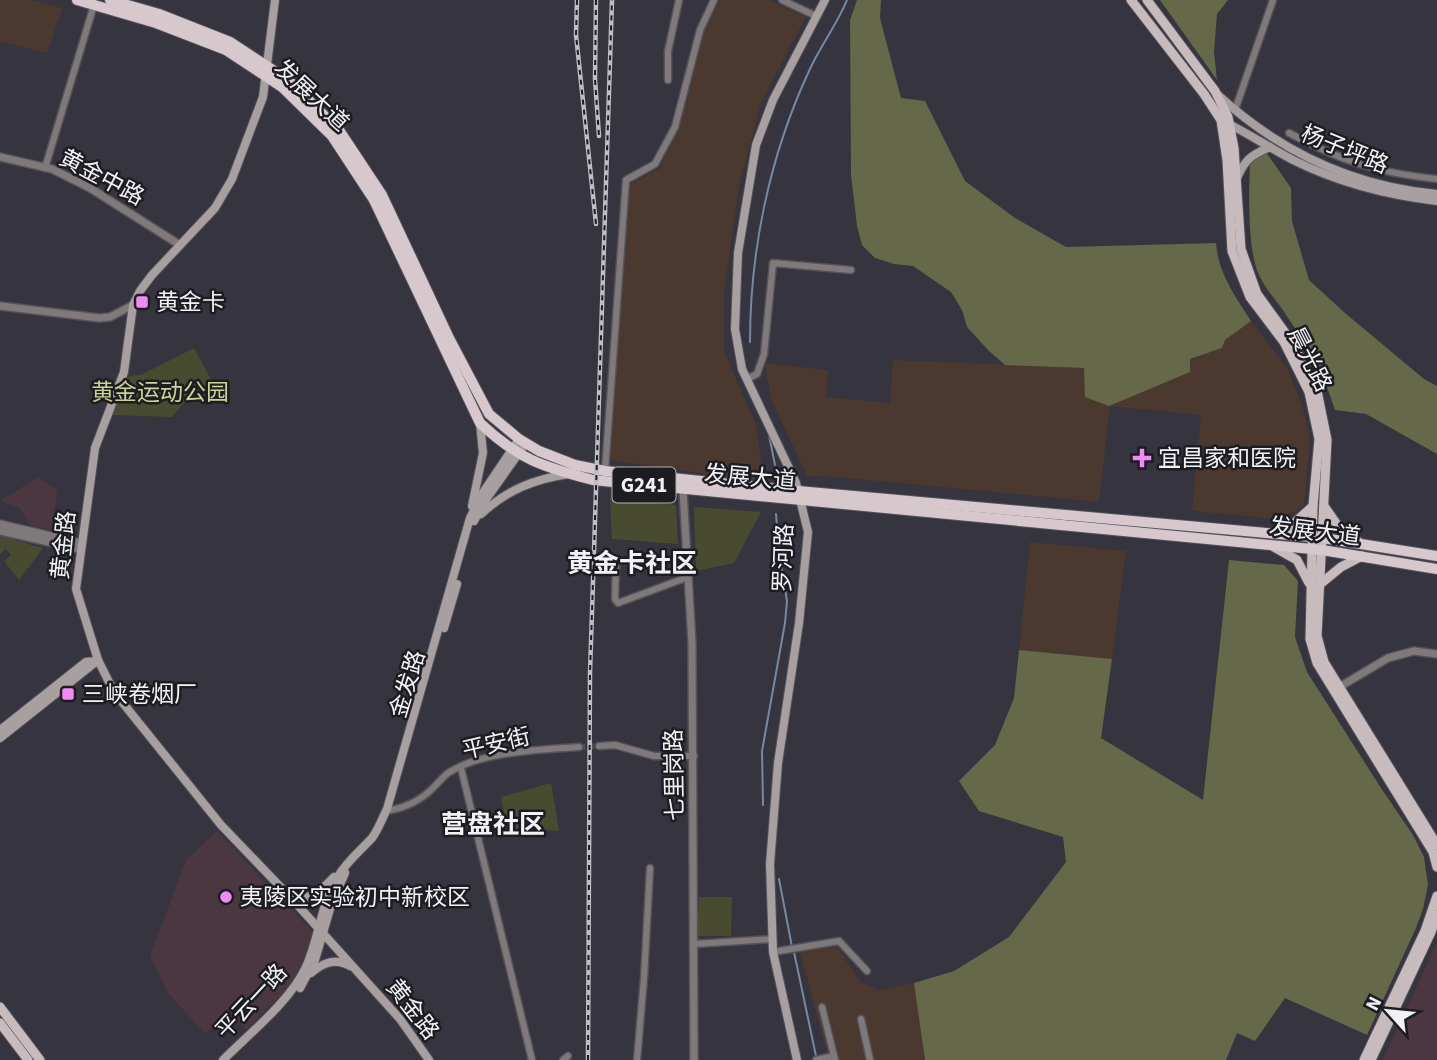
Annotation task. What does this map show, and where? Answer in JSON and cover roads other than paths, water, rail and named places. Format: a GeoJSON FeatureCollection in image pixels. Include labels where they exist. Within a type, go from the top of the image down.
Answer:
{"type":"FeatureCollection","features":[{"type":"Feature","properties":{"kind":"highway","name":"发展大道"},"geometry":{"type":"LineString","coordinates":[[77,0],[156,23],[226,50],[288,79],[339,130],[382,195],[449,338],[489,414],[522,441],[550,456],[575,465],[605,471],[800,496],[1270,540],[1437,569]]}},
{"type":"Feature","properties":{"kind":"highway","name":"发展大道"},"geometry":{"type":"LineString","coordinates":[[110,0],[159,14],[230,42],[266,71],[332,136],[374,200],[480,423],[514,452],[534,463],[593,480],[683,490],[800,496]]}},
{"type":"Feature","properties":{"kind":"highway","name":"发展大道"},"geometry":{"type":"LineString","coordinates":[[1270,540],[1318,537],[1437,556]]}},
{"type":"Feature","properties":{"kind":"main road","name":"黄金路"},"geometry":{"type":"LineString","coordinates":[[275,0],[263,97],[226,192],[215,208],[152,275],[131,305],[124,372],[94,448],[78,546],[76,589],[98,660],[114,692],[221,825],[400,1019],[429,1060]]}},
{"type":"Feature","properties":{"kind":"main road","name":"罗河路"},"geometry":{"type":"LineString","coordinates":[[797,1060],[772,939],[770,864],[778,763],[799,623],[808,532],[800,496],[766,416],[742,369],[735,329],[738,253],[748,188],[763,123],[825,0]]}},
{"type":"Feature","properties":{"kind":"main road","name":"晨光路"},"geometry":{"type":"LineString","coordinates":[[1131,0],[1204,94],[1228,118],[1227,160],[1232,251],[1250,297],[1284,342],[1309,391],[1319,439],[1313,506],[1318,537]]}},
{"type":"Feature","properties":{"kind":"main road","name":"晨光路"},"geometry":{"type":"LineString","coordinates":[[1147,0],[1215,91],[1228,118],[1241,249],[1257,294],[1291,341],[1317,391],[1328,440],[1315,587],[1317,636],[1324,662],[1337,689],[1433,852],[1437,867]]}},
{"type":"Feature","properties":{"kind":"main road","name":"杨子坪路"},"geometry":{"type":"LineString","coordinates":[[1228,118],[1253,124],[1294,152],[1340,173],[1388,187],[1437,194]]}},
{"type":"Feature","properties":{"kind":"main road"},"geometry":{"type":"LineString","coordinates":[[1228,118],[1270,147],[1309,167],[1358,186],[1402,197],[1437,201]]}},
{"type":"Feature","properties":{"kind":"main road"},"geometry":{"type":"LineString","coordinates":[[1236,180],[1244,162],[1270,147]]}},
{"type":"Feature","properties":{"kind":"main road"},"geometry":{"type":"LineString","coordinates":[[472,519],[483,453],[480,423]]}},
{"type":"Feature","properties":{"kind":"main road","name":"金发路"},"geometry":{"type":"LineString","coordinates":[[321,931],[335,880],[345,864],[373,836],[387,809],[472,519],[482,494],[522,441]]}},
{"type":"Feature","properties":{"kind":"main road"},"geometry":{"type":"LineString","coordinates":[[472,519],[521,485],[546,477],[570,474]]}},
{"type":"Feature","properties":{"kind":"main road"},"geometry":{"type":"LineString","coordinates":[[1313,506],[1270,540],[1297,560],[1315,587],[1341,567],[1362,556]]}},
{"type":"Feature","properties":{"kind":"main road"},"geometry":{"type":"LineString","coordinates":[[1324,506],[1340,529],[1361,544]]}},
{"type":"Feature","properties":{"kind":"main road","name":"金发路"},"geometry":{"type":"LineString","coordinates":[[321,931],[345,872],[377,838],[391,810],[472,519]]}},
{"type":"Feature","properties":{"kind":"main road"},"geometry":{"type":"LineString","coordinates":[[0,730],[86,662],[98,660]]}},
{"type":"Feature","properties":{"kind":"main road"},"geometry":{"type":"LineString","coordinates":[[0,738],[98,660]]}},
{"type":"Feature","properties":{"kind":"main road","name":"晨光路"},"geometry":{"type":"LineString","coordinates":[[1337,689],[1437,845]]}},
{"type":"Feature","properties":{"kind":"main road"},"geometry":{"type":"LineString","coordinates":[[293,900],[303,899],[320,891],[345,864]]}},
{"type":"Feature","properties":{"kind":"main road"},"geometry":{"type":"LineString","coordinates":[[1364,1060],[1431,932],[1437,896]]}},
{"type":"Feature","properties":{"kind":"main road"},"geometry":{"type":"LineString","coordinates":[[1371,1060],[1437,915]]}},
{"type":"Feature","properties":{"kind":"main road","name":"平云一路"},"geometry":{"type":"LineString","coordinates":[[230,1060],[295,994],[309,974],[321,931]]}},
{"type":"Feature","properties":{"kind":"main road","name":"平云一路"},"geometry":{"type":"LineString","coordinates":[[223,1060],[291,991],[304,972],[321,931]]}},
{"type":"Feature","properties":{"kind":"main road"},"geometry":{"type":"LineString","coordinates":[[309,974],[326,963],[336,961],[356,970]]}},
{"type":"Feature","properties":{"kind":"main road"},"geometry":{"type":"LineString","coordinates":[[0,1007],[40,1060]]}},
{"type":"Feature","properties":{"kind":"main road"},"geometry":{"type":"LineString","coordinates":[[0,1023],[28,1060]]}},
{"type":"Feature","properties":{"kind":"street"},"geometry":{"type":"LineString","coordinates":[[668,80],[668,51],[679,0]]}},
{"type":"Feature","properties":{"kind":"street"},"geometry":{"type":"LineString","coordinates":[[605,471],[626,180],[656,164],[675,127],[700,30],[714,0]]}},
{"type":"Feature","properties":{"kind":"street"},"geometry":{"type":"LineString","coordinates":[[782,0],[816,16]]}},
{"type":"Feature","properties":{"kind":"street"},"geometry":{"type":"LineString","coordinates":[[1228,118],[1273,0]]}},
{"type":"Feature","properties":{"kind":"street"},"geometry":{"type":"LineString","coordinates":[[45,168],[94,5]]}},
{"type":"Feature","properties":{"kind":"street"},"geometry":{"type":"LineString","coordinates":[[1289,133],[1345,160],[1396,174],[1437,179]]}},
{"type":"Feature","properties":{"kind":"street","name":"黄金中路"},"geometry":{"type":"LineString","coordinates":[[0,157],[45,168],[90,188],[179,244]]}},
{"type":"Feature","properties":{"kind":"street"},"geometry":{"type":"LineString","coordinates":[[747,379],[757,374],[764,354],[773,263],[851,270]]}},
{"type":"Feature","properties":{"kind":"street"},"geometry":{"type":"LineString","coordinates":[[0,306],[99,318],[110,317],[131,305]]}},
{"type":"Feature","properties":{"kind":"street","name":"七里岗路"},"geometry":{"type":"LineString","coordinates":[[683,490],[692,643],[694,1060]]}},
{"type":"Feature","properties":{"kind":"street"},"geometry":{"type":"LineString","coordinates":[[0,524],[78,546]]}},
{"type":"Feature","properties":{"kind":"street"},"geometry":{"type":"LineString","coordinates":[[0,531],[78,546]]}},
{"type":"Feature","properties":{"kind":"street"},"geometry":{"type":"LineString","coordinates":[[616,566],[615,599],[618,603],[688,577]]}},
{"type":"Feature","properties":{"kind":"street"},"geometry":{"type":"LineString","coordinates":[[1337,689],[1388,658],[1414,650],[1437,654]]}},
{"type":"Feature","properties":{"kind":"street"},"geometry":{"type":"LineString","coordinates":[[599,746],[615,744],[654,756],[694,756]]}},
{"type":"Feature","properties":{"kind":"street","name":"平安街"},"geometry":{"type":"LineString","coordinates":[[391,810],[407,807],[428,793],[448,773],[478,760],[579,747]]}},
{"type":"Feature","properties":{"kind":"street"},"geometry":{"type":"LineString","coordinates":[[461,768],[531,1060]]}},
{"type":"Feature","properties":{"kind":"street"},"geometry":{"type":"LineString","coordinates":[[637,1060],[650,869]]}},
{"type":"Feature","properties":{"kind":"street"},"geometry":{"type":"LineString","coordinates":[[695,944],[772,939]]}},
{"type":"Feature","properties":{"kind":"street"},"geometry":{"type":"LineString","coordinates":[[774,952],[839,941],[867,971]]}},
{"type":"Feature","properties":{"kind":"street"},"geometry":{"type":"LineString","coordinates":[[816,1060],[834,1058],[822,1007]]}},
{"type":"Feature","properties":{"kind":"street"},"geometry":{"type":"LineString","coordinates":[[861,1019],[870,1060]]}},
{"type":"Feature","properties":{"kind":"waterway"},"geometry":{"type":"LineString","coordinates":[[750,342],[758,238],[773,169],[795,103],[809,71],[847,0]]}},
{"type":"Feature","properties":{"kind":"waterway"},"geometry":{"type":"LineString","coordinates":[[769,435],[775,465]]}},
{"type":"Feature","properties":{"kind":"waterway"},"geometry":{"type":"LineString","coordinates":[[763,805],[762,751],[787,601],[776,514]]}},
{"type":"Feature","properties":{"kind":"waterway"},"geometry":{"type":"LineString","coordinates":[[779,879],[792,947]]}},
{"type":"Feature","properties":{"kind":"waterway"},"geometry":{"type":"LineString","coordinates":[[794,952],[816,1056]]}},
{"type":"Feature","properties":{"kind":"tunnel"},"geometry":{"type":"LineString","coordinates":[[579,747],[599,746]]}},
{"type":"Feature","properties":{"kind":"railway"},"geometry":{"type":"LineString","coordinates":[[577,0],[576,35],[596,224]]}},
{"type":"Feature","properties":{"kind":"railway"},"geometry":{"type":"LineString","coordinates":[[596,0],[595,79],[599,136]]}},
{"type":"Feature","properties":{"kind":"railway"},"geometry":{"type":"LineString","coordinates":[[588,1060],[590,673],[612,0]]}},
{"type":"Feature","properties":{"kind":"place","name":"黄金卡"},"geometry":{"type":"Point","coordinates":[142,302]}},
{"type":"Feature","properties":{"kind":"place","name":"宜昌家和医院"},"geometry":{"type":"Point","coordinates":[1142,458]}},
{"type":"Feature","properties":{"kind":"place","name":"三峡卷烟厂"},"geometry":{"type":"Point","coordinates":[68,694]}},
{"type":"Feature","properties":{"kind":"place","name":"夷陵区实验初中新校区"},"geometry":{"type":"Point","coordinates":[226,897]}},
{"type":"Feature","properties":{"kind":"district","name":"黄金卡社区"},"geometry":{"type":"Point","coordinates":[632,563]}},
{"type":"Feature","properties":{"kind":"district","name":"营盘社区"},"geometry":{"type":"Point","coordinates":[493,824]}},
{"type":"Feature","properties":{"kind":"park label","name":"黄金运动公园"},"geometry":{"type":"Point","coordinates":[160,392]}}]}
